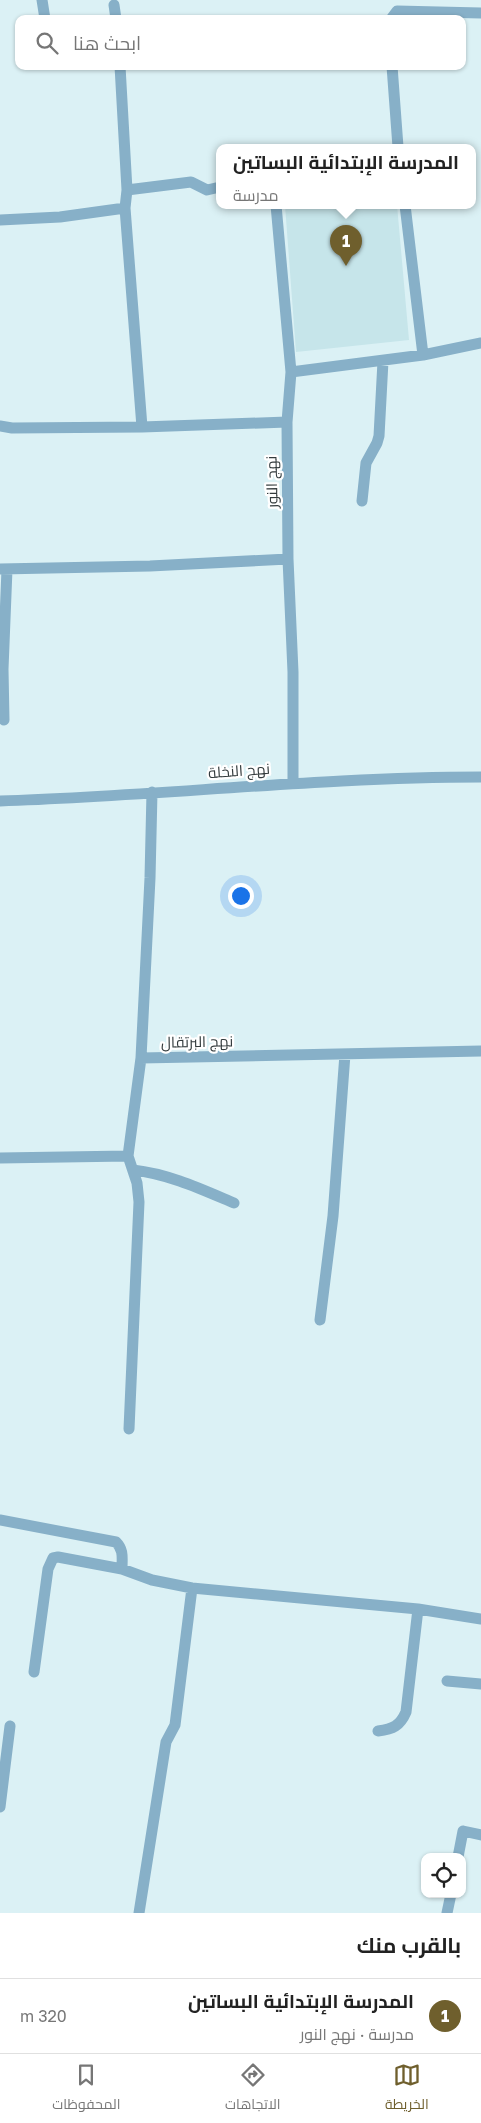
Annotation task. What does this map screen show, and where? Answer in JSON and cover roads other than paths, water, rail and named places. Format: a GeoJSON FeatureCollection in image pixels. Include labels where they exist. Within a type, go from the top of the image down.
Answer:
{"type":"FeatureCollection","features":[{"type":"Feature","properties":{"kind":"street"},"geometry":{"type":"LineString","coordinates":[[42,0],[44,15]]}},
{"type":"Feature","properties":{"kind":"street"},"geometry":{"type":"LineString","coordinates":[[114,5],[115,15]]}},
{"type":"Feature","properties":{"kind":"street"},"geometry":{"type":"LineString","coordinates":[[394,15],[397,11],[481,13]]}},
{"type":"Feature","properties":{"kind":"street"},"geometry":{"type":"LineString","coordinates":[[120,70],[127,190],[125,208],[142,427]]}},
{"type":"Feature","properties":{"kind":"street"},"geometry":{"type":"LineString","coordinates":[[392,70],[398,144]]}},
{"type":"Feature","properties":{"kind":"street"},"geometry":{"type":"LineString","coordinates":[[127,190],[191,182],[207,190],[216,188]]}},
{"type":"Feature","properties":{"kind":"street"},"geometry":{"type":"LineString","coordinates":[[0,220],[60,217],[125,208]]}},
{"type":"Feature","properties":{"kind":"street","name":"نهج النور"},"geometry":{"type":"LineString","coordinates":[[276,209],[291,372],[287,422],[288,559],[293,672],[292,783]]}},
{"type":"Feature","properties":{"kind":"street"},"geometry":{"type":"LineString","coordinates":[[405,209],[423,355]]}},
{"type":"Feature","properties":{"kind":"street"},"geometry":{"type":"LineString","coordinates":[[291,372],[383,361],[481,344]]}},
{"type":"Feature","properties":{"kind":"street"},"geometry":{"type":"LineString","coordinates":[[362,501],[366,463],[379,436],[383,361]]}},
{"type":"Feature","properties":{"kind":"street"},"geometry":{"type":"LineString","coordinates":[[0,426],[12,428],[142,427],[287,422]]}},
{"type":"Feature","properties":{"kind":"street"},"geometry":{"type":"LineString","coordinates":[[4,720],[4,569],[150,566],[288,559]]}},
{"type":"Feature","properties":{"kind":"street","name":"نهج النخلة"},"geometry":{"type":"LineString","coordinates":[[0,801],[92,798],[292,783],[481,777]]}},
{"type":"Feature","properties":{"kind":"street"},"geometry":{"type":"LineString","coordinates":[[141,1058],[150,878],[152,792]]}},
{"type":"Feature","properties":{"kind":"street","name":"نهج البرتقال"},"geometry":{"type":"LineString","coordinates":[[128,1156],[141,1058],[481,1051]]}},
{"type":"Feature","properties":{"kind":"street"},"geometry":{"type":"LineString","coordinates":[[320,1320],[333,1216],[345,1054]]}},
{"type":"Feature","properties":{"kind":"street"},"geometry":{"type":"LineString","coordinates":[[0,1158],[128,1156],[137,1183],[139,1202],[129,1428]]}},
{"type":"Feature","properties":{"kind":"street"},"geometry":{"type":"LineString","coordinates":[[133,1170],[154,1172],[167,1176],[234,1202]]}},
{"type":"Feature","properties":{"kind":"street"},"geometry":{"type":"LineString","coordinates":[[0,1520],[116,1542],[122,1547],[122,1568]]}},
{"type":"Feature","properties":{"kind":"street"},"geometry":{"type":"LineString","coordinates":[[34,1672],[48,1569],[53,1558],[58,1557],[122,1568],[152,1580],[192,1588],[418,1609],[481,1620]]}},
{"type":"Feature","properties":{"kind":"street"},"geometry":{"type":"LineString","coordinates":[[139,1913],[166,1742],[175,1725],[192,1588]]}},
{"type":"Feature","properties":{"kind":"street"},"geometry":{"type":"LineString","coordinates":[[378,1731],[393,1729],[402,1723],[406,1712],[418,1609]]}},
{"type":"Feature","properties":{"kind":"street"},"geometry":{"type":"LineString","coordinates":[[447,1681],[481,1684]]}},
{"type":"Feature","properties":{"kind":"street"},"geometry":{"type":"LineString","coordinates":[[0,1807],[10,1726]]}},
{"type":"Feature","properties":{"kind":"street"},"geometry":{"type":"LineString","coordinates":[[459,1853],[463,1831],[481,1835]]}},
{"type":"Feature","properties":{"kind":"street"},"geometry":{"type":"LineString","coordinates":[[447,1913],[450,1898]]}},
{"type":"Feature","properties":{"kind":"place","name":"المدرسة الإبتدائية البساتين"},"geometry":{"type":"Point","coordinates":[346,266]}}]}
